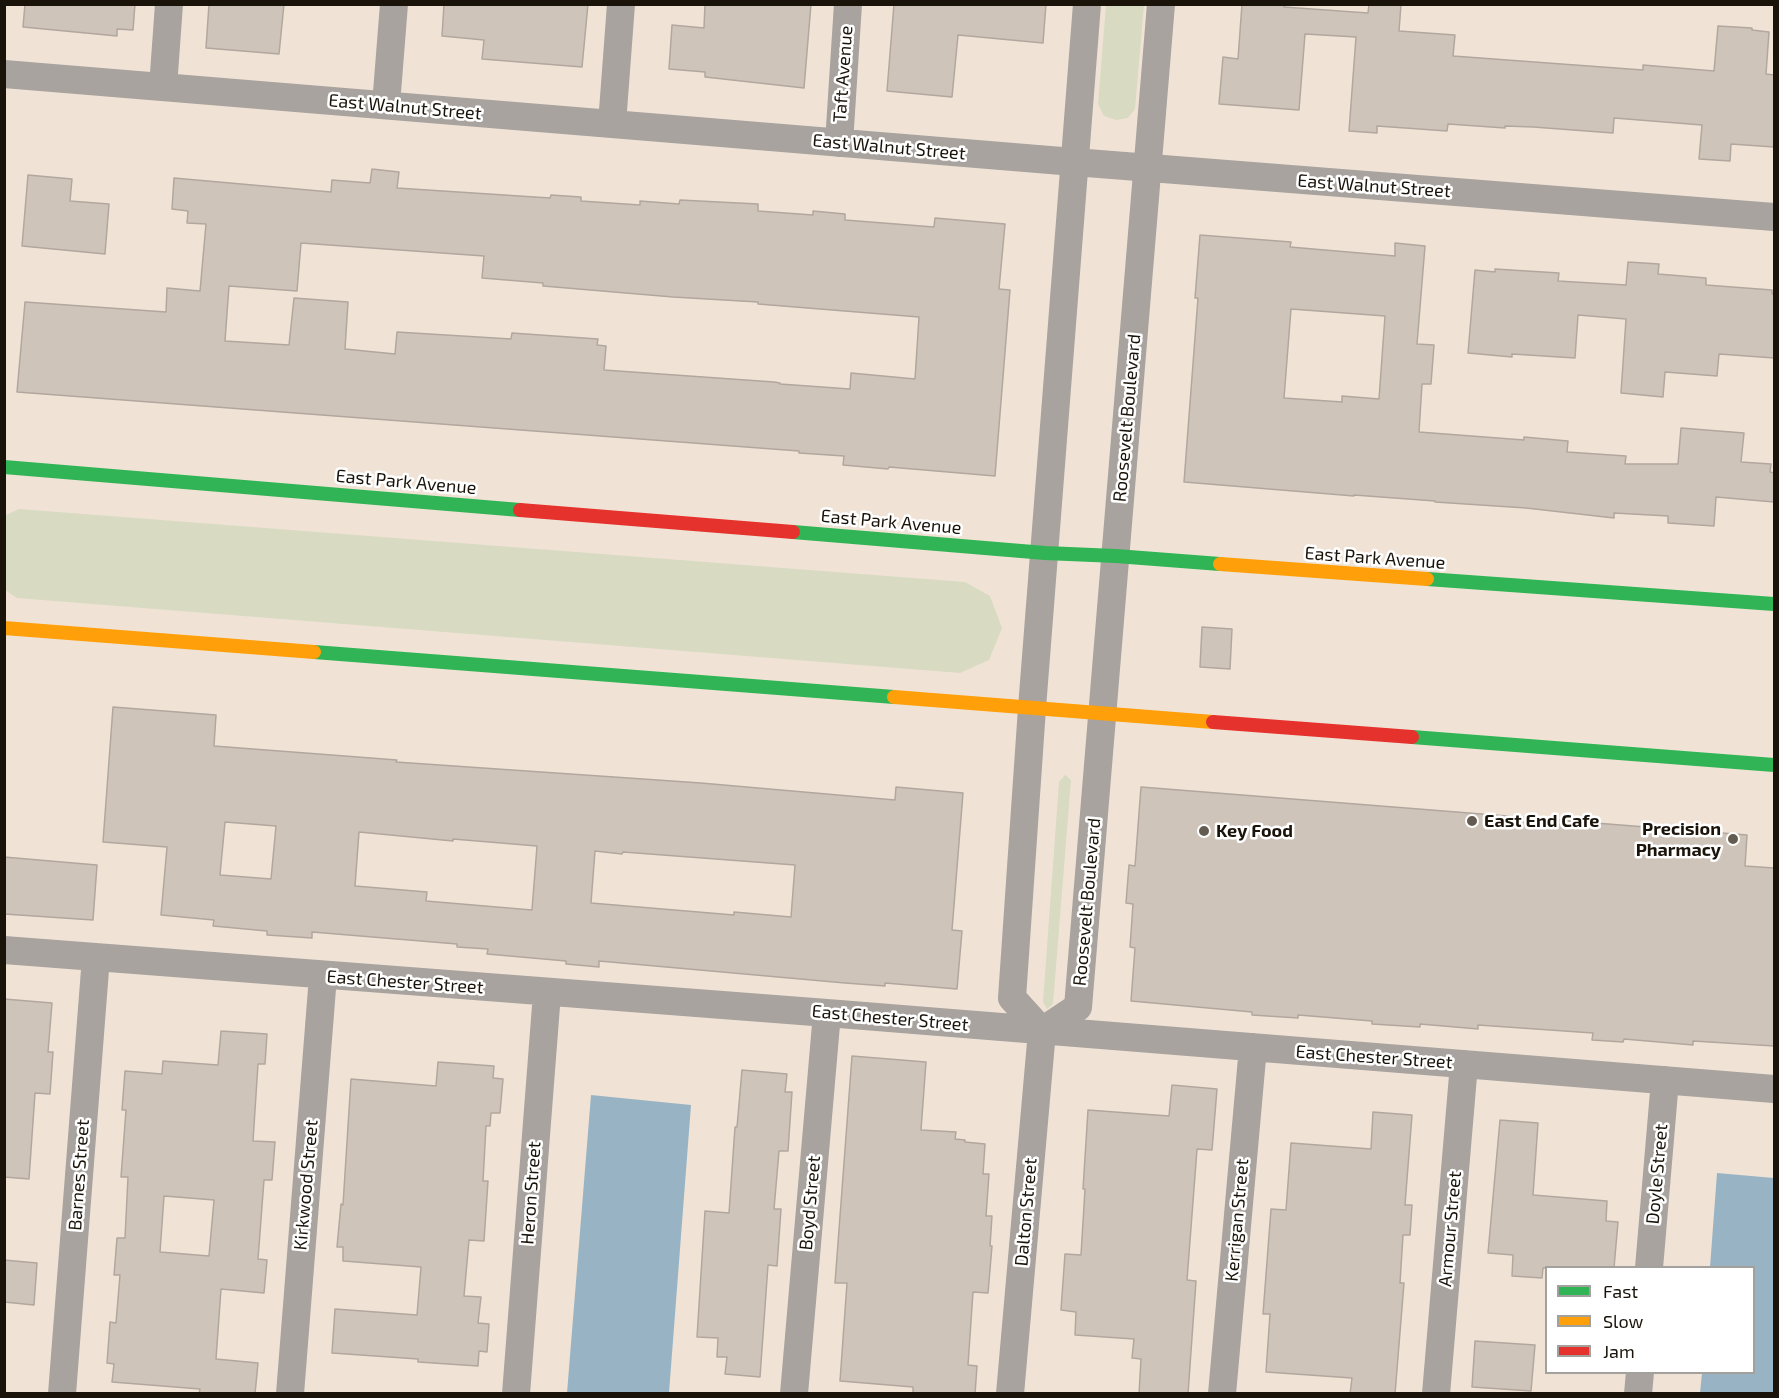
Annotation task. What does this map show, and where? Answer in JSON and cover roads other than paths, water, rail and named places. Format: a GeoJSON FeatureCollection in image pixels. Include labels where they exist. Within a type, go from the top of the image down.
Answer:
{"type":"FeatureCollection","features":[{"type":"Feature","properties":{"kind":"highway","name":"East Park Avenue"},"geometry":{"type":"LineString","coordinates":[[4,466],[1045,553],[1116,556],[1774,604]]}},
{"type":"Feature","properties":{"kind":"highway"},"geometry":{"type":"LineString","coordinates":[[4,628],[1774,765]]}},
{"type":"Feature","properties":{"kind":"street"},"geometry":{"type":"LineString","coordinates":[[163,87],[169,4]]}},
{"type":"Feature","properties":{"kind":"street"},"geometry":{"type":"LineString","coordinates":[[386,105],[394,4]]}},
{"type":"Feature","properties":{"kind":"street"},"geometry":{"type":"LineString","coordinates":[[612,124],[621,4]]}},
{"type":"Feature","properties":{"kind":"street","name":"Taft Avenue"},"geometry":{"type":"LineString","coordinates":[[839,143],[848,4]]}},
{"type":"Feature","properties":{"kind":"street"},"geometry":{"type":"LineString","coordinates":[[1042,1031],[1012,998],[1032,708],[1087,4]]}},
{"type":"Feature","properties":{"kind":"street","name":"Roosevelt Boulevard"},"geometry":{"type":"LineString","coordinates":[[1042,1031],[1078,1007],[1161,4]]}},
{"type":"Feature","properties":{"kind":"street","name":"East Walnut Street"},"geometry":{"type":"LineString","coordinates":[[4,74],[1774,217]]}},
{"type":"Feature","properties":{"kind":"street","name":"East Chester Street"},"geometry":{"type":"LineString","coordinates":[[4,950],[1774,1089]]}},
{"type":"Feature","properties":{"kind":"street","name":"Barnes Street"},"geometry":{"type":"LineString","coordinates":[[62,1394],[96,957]]}},
{"type":"Feature","properties":{"kind":"street","name":"Kirkwood Street"},"geometry":{"type":"LineString","coordinates":[[290,1394],[323,976]]}},
{"type":"Feature","properties":{"kind":"street","name":"Heron Street"},"geometry":{"type":"LineString","coordinates":[[516,1394],[547,993]]}},
{"type":"Feature","properties":{"kind":"street","name":"Boyd Street"},"geometry":{"type":"LineString","coordinates":[[794,1394],[826,1013]]}},
{"type":"Feature","properties":{"kind":"street","name":"Dalton Street"},"geometry":{"type":"LineString","coordinates":[[1010,1394],[1042,1031]]}},
{"type":"Feature","properties":{"kind":"street","name":"Kerrigan Street"},"geometry":{"type":"LineString","coordinates":[[1222,1394],[1253,1047]]}},
{"type":"Feature","properties":{"kind":"street","name":"Armour Street"},"geometry":{"type":"LineString","coordinates":[[1436,1394],[1464,1064]]}},
{"type":"Feature","properties":{"kind":"street","name":"Doyle Street"},"geometry":{"type":"LineString","coordinates":[[1649,1266],[1665,1080]]}},
{"type":"Feature","properties":{"kind":"street"},"geometry":{"type":"LineString","coordinates":[[1638,1394],[1640,1374]]}},
{"type":"Feature","properties":{"kind":"water"},"geometry":{"type":"Polygon","coordinates":[[[591,1095],[691,1105],[669,1393],[567,1393],[591,1095]]]}},
{"type":"Feature","properties":{"kind":"water"},"geometry":{"type":"Polygon","coordinates":[[[1717,1173],[1774,1178],[1774,1393],[1700,1393],[1702,1374],[1755,1374],[1755,1266],[1710,1266],[1717,1173]]]}},
{"type":"Feature","properties":{"kind":"place","name":"East End Cafe"},"geometry":{"type":"Point","coordinates":[1472,821]}},
{"type":"Feature","properties":{"kind":"place","name":"Key Food"},"geometry":{"type":"Point","coordinates":[1204,831]}},
{"type":"Feature","properties":{"kind":"place","name":"Precision Pharmacy"},"geometry":{"type":"Point","coordinates":[1733,839]}}]}
